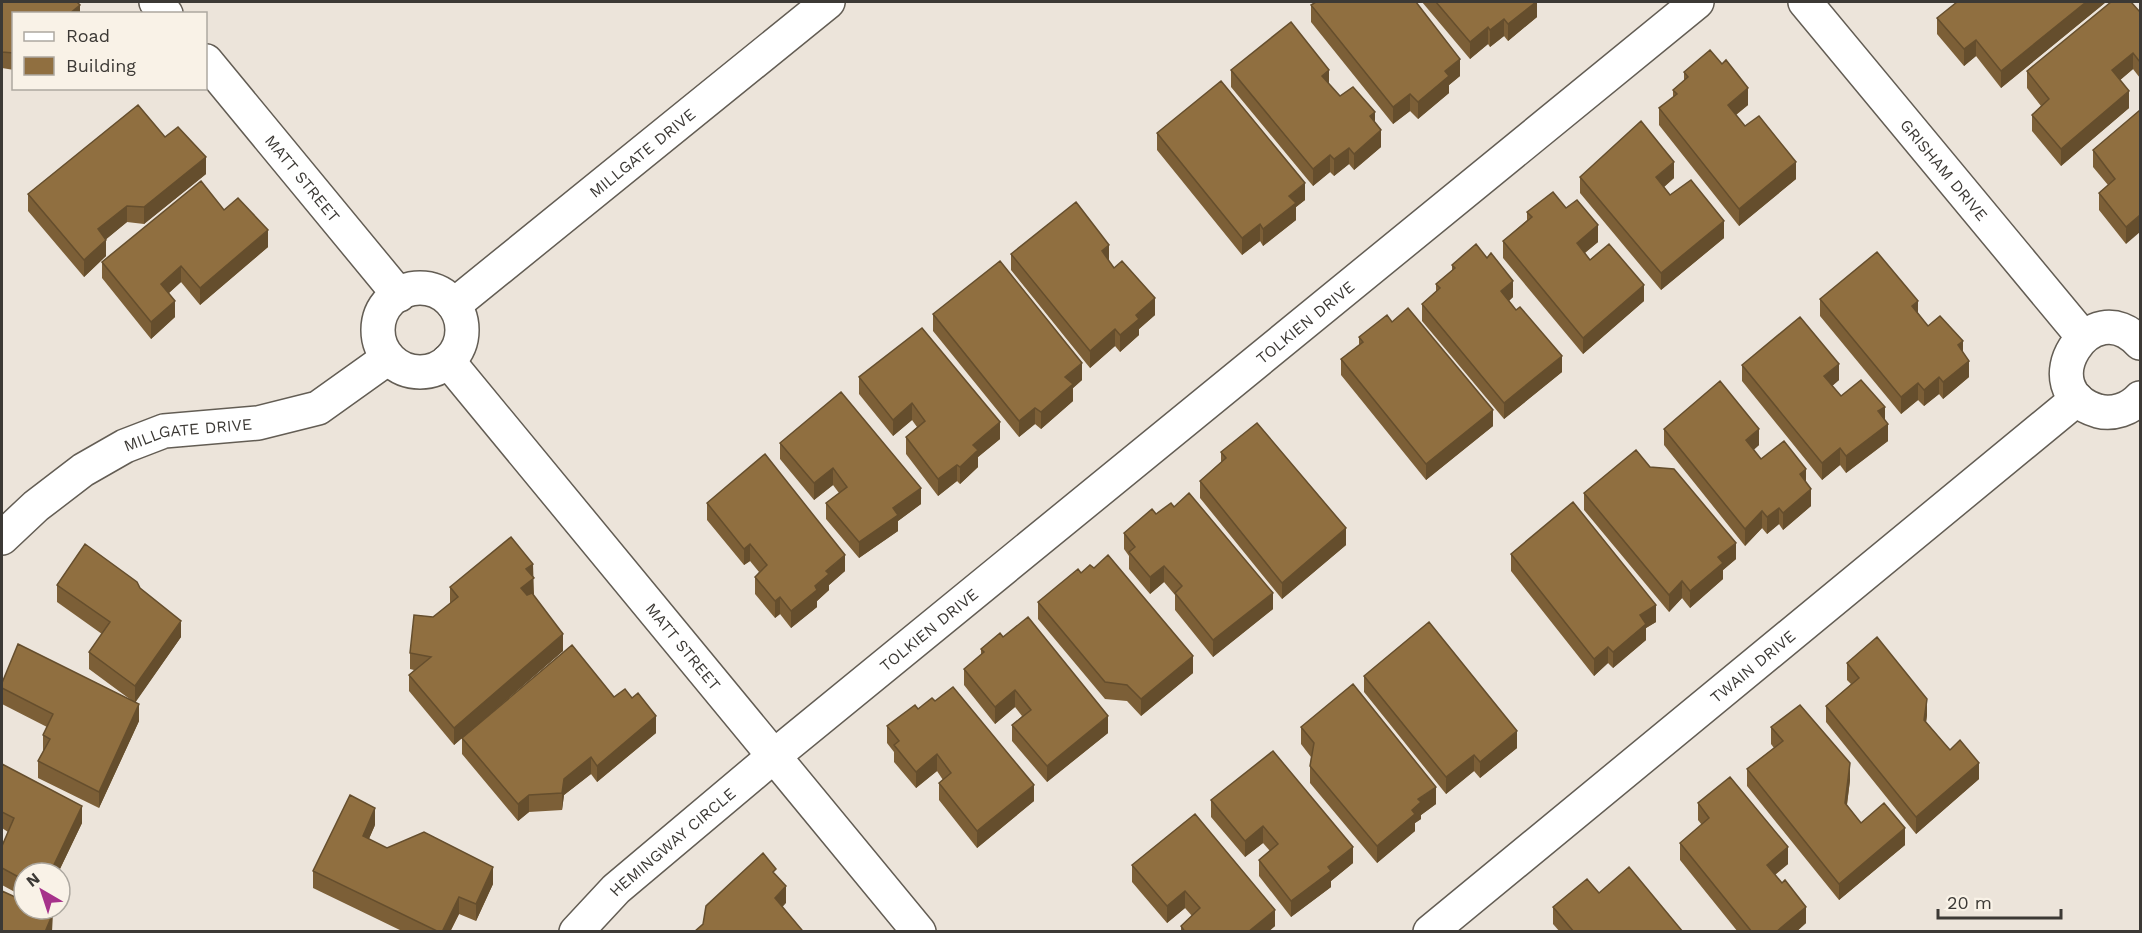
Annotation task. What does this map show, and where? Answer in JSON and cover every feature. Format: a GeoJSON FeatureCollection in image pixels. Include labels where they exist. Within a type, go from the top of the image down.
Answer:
{"type":"FeatureCollection","features":[{"type":"Feature","properties":{"kind":"street","name":"MILLGATE DRIVE"},"geometry":{"type":"LineString","coordinates":[[454,305],[828,2]]}},
{"type":"Feature","properties":{"kind":"street","name":"TOLKIEN DRIVE"},"geometry":{"type":"LineString","coordinates":[[774,756],[1697,2]]}},
{"type":"Feature","properties":{"kind":"street","name":"GRISHAM DRIVE"},"geometry":{"type":"LineString","coordinates":[[1805,2],[2083,337]]}},
{"type":"Feature","properties":{"kind":"street","name":"MATT STREET"},"geometry":{"type":"LineString","coordinates":[[207,62],[399,296]]}},
{"type":"Feature","properties":{"kind":"street"},"geometry":{"type":"LineString","coordinates":[[421,289],[445,296],[454,305],[460,316],[462,330],[460,343],[448,361],[434,370],[420,372],[406,369],[388,358],[379,337],[379,323],[384,309],[399,296],[406,291],[421,289]]}},
{"type":"Feature","properties":{"kind":"street"},"geometry":{"type":"LineString","coordinates":[[2139,403],[2115,412],[2102,412],[2088,408],[2077,399],[2069,387],[2067,367],[2073,346],[2095,330],[2109,327],[2123,330],[2140,343]]}},
{"type":"Feature","properties":{"kind":"street","name":"MILLGATE DRIVE"},"geometry":{"type":"LineString","coordinates":[[2,538],[36,506],[83,470],[125,446],[164,431],[258,423],[318,408],[388,358]]}},
{"type":"Feature","properties":{"kind":"street","name":"MATT STREET"},"geometry":{"type":"LineString","coordinates":[[448,361],[919,932]]}},
{"type":"Feature","properties":{"kind":"street","name":"TWAIN DRIVE"},"geometry":{"type":"LineString","coordinates":[[1430,932],[2077,399]]}},
{"type":"Feature","properties":{"kind":"street","name":"HEMINGWAY CIRCLE"},"geometry":{"type":"LineString","coordinates":[[576,932],[616,889],[774,756]]}},
{"type":"Feature","properties":{"kind":"building"},"geometry":{"type":"Polygon","coordinates":[[[2,2],[77,2],[80,5],[71,12],[12,12],[12,53],[2,52],[2,2]]]}},
{"type":"Feature","properties":{"kind":"building"},"geometry":{"type":"Polygon","coordinates":[[[1316,2],[1416,2],[1460,59],[1445,71],[1449,76],[1418,102],[1410,94],[1393,107],[1311,5],[1316,2]]]}},
{"type":"Feature","properties":{"kind":"building"},"geometry":{"type":"Polygon","coordinates":[[[1436,2],[1536,2],[1508,24],[1504,19],[1490,30],[1488,27],[1470,42],[1436,2]]]}},
{"type":"Feature","properties":{"kind":"building"},"geometry":{"type":"Polygon","coordinates":[[[1957,2],[2086,2],[2001,71],[1976,40],[1964,49],[1937,18],[1957,2]]]}},
{"type":"Feature","properties":{"kind":"building"},"geometry":{"type":"Polygon","coordinates":[[[2111,2],[2131,2],[2140,12],[2140,62],[2133,53],[2112,70],[2129,91],[2061,149],[2032,115],[2049,99],[2027,71],[2111,2]]]}},
{"type":"Feature","properties":{"kind":"building"},"geometry":{"type":"Polygon","coordinates":[[[1291,22],[1329,70],[1322,76],[1340,96],[1353,87],[1375,112],[1370,116],[1381,130],[1354,154],[1349,148],[1334,159],[1330,155],[1313,169],[1231,70],[1291,22]]]}},
{"type":"Feature","properties":{"kind":"building"},"geometry":{"type":"Polygon","coordinates":[[[1710,50],[1722,64],[1726,60],[1748,88],[1728,105],[1745,126],[1759,116],[1796,162],[1739,209],[1659,108],[1677,94],[1673,90],[1688,77],[1684,72],[1710,50]]]}},
{"type":"Feature","properties":{"kind":"building"},"geometry":{"type":"Polygon","coordinates":[[[1221,81],[1305,183],[1289,196],[1296,203],[1263,229],[1260,224],[1242,238],[1157,133],[1221,81]]]}},
{"type":"Feature","properties":{"kind":"building"},"geometry":{"type":"Polygon","coordinates":[[[138,105],[165,137],[178,127],[206,157],[144,207],[127,206],[98,229],[106,240],[84,260],[28,194],[138,105]]]}},
{"type":"Feature","properties":{"kind":"building"},"geometry":{"type":"Polygon","coordinates":[[[2140,110],[2140,215],[2126,227],[2099,193],[2115,179],[2093,150],[2140,110]]]}},
{"type":"Feature","properties":{"kind":"building"},"geometry":{"type":"Polygon","coordinates":[[[1641,121],[1674,162],[1656,177],[1670,195],[1691,180],[1724,221],[1661,273],[1580,177],[1641,121]]]}},
{"type":"Feature","properties":{"kind":"building"},"geometry":{"type":"Polygon","coordinates":[[[201,181],[224,210],[238,198],[268,230],[200,288],[181,266],[161,284],[175,301],[151,322],[102,262],[201,181]]]}},
{"type":"Feature","properties":{"kind":"building"},"geometry":{"type":"Polygon","coordinates":[[[1553,192],[1566,208],[1577,200],[1598,225],[1577,243],[1590,260],[1609,244],[1644,285],[1583,338],[1503,241],[1532,217],[1527,212],[1553,192]]]}},
{"type":"Feature","properties":{"kind":"building"},"geometry":{"type":"Polygon","coordinates":[[[1076,202],[1109,245],[1102,251],[1114,268],[1122,261],[1155,298],[1136,315],[1139,319],[1120,335],[1115,329],[1090,351],[1011,254],[1076,202]]]}},
{"type":"Feature","properties":{"kind":"building"},"geometry":{"type":"Polygon","coordinates":[[[1476,244],[1487,258],[1491,253],[1513,281],[1501,291],[1516,310],[1520,307],[1562,356],[1504,403],[1422,304],[1440,288],[1436,284],[1455,268],[1452,265],[1476,244]]]}},
{"type":"Feature","properties":{"kind":"building"},"geometry":{"type":"Polygon","coordinates":[[[1877,252],[1918,301],[1912,306],[1928,326],[1940,316],[1963,341],[1958,345],[1969,361],[1943,382],[1939,377],[1924,390],[1918,383],[1901,397],[1820,299],[1877,252]]]}},
{"type":"Feature","properties":{"kind":"building"},"geometry":{"type":"Polygon","coordinates":[[[1000,261],[1082,363],[1065,377],[1073,384],[1041,412],[1035,408],[1019,421],[933,314],[1000,261]]]}},
{"type":"Feature","properties":{"kind":"building"},"geometry":{"type":"Polygon","coordinates":[[[1408,308],[1493,410],[1426,464],[1341,359],[1363,342],[1359,337],[1387,315],[1392,322],[1408,308]]]}},
{"type":"Feature","properties":{"kind":"building"},"geometry":{"type":"Polygon","coordinates":[[[1800,317],[1839,364],[1824,376],[1841,396],[1861,380],[1885,407],[1878,411],[1888,424],[1846,456],[1840,448],[1822,463],[1742,365],[1800,317]]]}},
{"type":"Feature","properties":{"kind":"building"},"geometry":{"type":"Polygon","coordinates":[[[922,328],[1000,422],[973,445],[978,450],[960,467],[957,465],[938,479],[906,437],[925,421],[912,403],[893,420],[859,377],[922,328]]]}},
{"type":"Feature","properties":{"kind":"building"},"geometry":{"type":"Polygon","coordinates":[[[1720,381],[1759,429],[1746,440],[1761,459],[1784,441],[1806,469],[1800,474],[1811,489],[1783,513],[1779,508],[1767,517],[1762,511],[1745,529],[1664,429],[1720,381]]]}},
{"type":"Feature","properties":{"kind":"building"},"geometry":{"type":"Polygon","coordinates":[[[841,392],[921,488],[893,508],[898,515],[859,542],[826,503],[847,487],[833,468],[814,483],[780,443],[841,392]]]}},
{"type":"Feature","properties":{"kind":"building"},"geometry":{"type":"Polygon","coordinates":[[[1257,423],[1346,528],[1282,583],[1200,481],[1226,458],[1221,452],[1257,423]]]}},
{"type":"Feature","properties":{"kind":"building"},"geometry":{"type":"Polygon","coordinates":[[[1636,450],[1650,467],[1674,469],[1736,543],[1718,557],[1723,563],[1690,591],[1682,581],[1669,595],[1584,493],[1636,450]]]}},
{"type":"Feature","properties":{"kind":"building"},"geometry":{"type":"Polygon","coordinates":[[[765,454],[845,555],[826,571],[829,574],[815,586],[817,590],[791,611],[780,597],[775,601],[755,577],[767,565],[750,544],[744,549],[707,503],[765,454]]]}},
{"type":"Feature","properties":{"kind":"building"},"geometry":{"type":"Polygon","coordinates":[[[1189,493],[1273,593],[1213,640],[1175,593],[1182,586],[1164,566],[1150,577],[1129,552],[1135,547],[1124,533],[1152,509],[1156,514],[1171,503],[1174,507],[1189,493]]]}},
{"type":"Feature","properties":{"kind":"building"},"geometry":{"type":"Polygon","coordinates":[[[1573,502],[1656,605],[1640,615],[1646,624],[1613,652],[1608,647],[1594,659],[1511,554],[1573,502]]]}},
{"type":"Feature","properties":{"kind":"building"},"geometry":{"type":"Polygon","coordinates":[[[511,537],[533,564],[526,569],[534,578],[521,588],[527,595],[532,593],[563,634],[454,728],[409,675],[431,657],[410,653],[414,615],[433,617],[458,597],[450,587],[511,537]]]}},
{"type":"Feature","properties":{"kind":"building"},"geometry":{"type":"Polygon","coordinates":[[[85,544],[137,582],[140,588],[181,621],[135,686],[89,652],[110,622],[57,585],[85,544]]]}},
{"type":"Feature","properties":{"kind":"building"},"geometry":{"type":"Polygon","coordinates":[[[1108,555],[1193,656],[1141,699],[1127,685],[1105,682],[1038,602],[1078,569],[1081,573],[1090,565],[1094,568],[1108,555]]]}},
{"type":"Feature","properties":{"kind":"building"},"geometry":{"type":"Polygon","coordinates":[[[1028,617],[1108,716],[1047,766],[1012,725],[1031,710],[1015,690],[995,707],[964,669],[984,652],[981,649],[1000,633],[1003,637],[1028,617]]]}},
{"type":"Feature","properties":{"kind":"building"},"geometry":{"type":"Polygon","coordinates":[[[1429,622],[1517,731],[1480,762],[1474,755],[1446,777],[1364,676],[1429,622]]]}},
{"type":"Feature","properties":{"kind":"building"},"geometry":{"type":"Polygon","coordinates":[[[1877,637],[1927,699],[1924,720],[1950,750],[1960,740],[1979,763],[1916,817],[1826,706],[1859,678],[1847,663],[1877,637]]]}},
{"type":"Feature","properties":{"kind":"building"},"geometry":{"type":"Polygon","coordinates":[[[18,644],[139,704],[99,792],[38,761],[50,739],[43,735],[53,714],[2,688],[18,644]]]}},
{"type":"Feature","properties":{"kind":"building"},"geometry":{"type":"Polygon","coordinates":[[[572,645],[614,697],[625,689],[632,698],[638,693],[656,716],[597,766],[591,757],[564,779],[562,793],[529,795],[518,804],[462,738],[572,645]]]}},
{"type":"Feature","properties":{"kind":"building"},"geometry":{"type":"Polygon","coordinates":[[[1353,684],[1436,787],[1418,799],[1421,802],[1412,810],[1415,814],[1377,846],[1310,766],[1314,743],[1301,727],[1353,684]]]}},
{"type":"Feature","properties":{"kind":"building"},"geometry":{"type":"Polygon","coordinates":[[[953,687],[1034,785],[977,831],[939,783],[951,773],[937,754],[916,772],[894,745],[899,741],[887,726],[915,705],[918,709],[932,698],[935,701],[953,687]]]}},
{"type":"Feature","properties":{"kind":"building"},"geometry":{"type":"Polygon","coordinates":[[[1800,705],[1850,763],[1845,803],[1861,823],[1884,803],[1905,828],[1839,884],[1747,769],[1783,741],[1771,727],[1800,705]]]}},
{"type":"Feature","properties":{"kind":"building"},"geometry":{"type":"Polygon","coordinates":[[[1273,751],[1353,847],[1328,867],[1331,871],[1291,901],[1259,860],[1278,844],[1263,826],[1245,841],[1211,800],[1273,751]]]}},
{"type":"Feature","properties":{"kind":"building"},"geometry":{"type":"Polygon","coordinates":[[[2,764],[82,806],[56,861],[12,861],[12,873],[2,868],[2,846],[14,818],[2,812],[2,764]]]}},
{"type":"Feature","properties":{"kind":"building"},"geometry":{"type":"Polygon","coordinates":[[[1730,777],[1788,847],[1767,865],[1782,883],[1785,880],[1806,907],[1776,932],[1752,932],[1680,843],[1709,818],[1698,803],[1730,777]]]}},
{"type":"Feature","properties":{"kind":"building"},"geometry":{"type":"Polygon","coordinates":[[[350,795],[375,808],[363,836],[387,848],[424,832],[493,867],[476,904],[459,897],[442,932],[439,932],[313,871],[350,795]]]}},
{"type":"Feature","properties":{"kind":"building"},"geometry":{"type":"Polygon","coordinates":[[[1195,814],[1275,910],[1248,932],[1185,932],[1181,926],[1200,908],[1185,891],[1167,906],[1132,865],[1195,814]]]}},
{"type":"Feature","properties":{"kind":"building"},"geometry":{"type":"Polygon","coordinates":[[[763,853],[776,869],[773,872],[786,886],[775,898],[802,930],[801,932],[694,932],[703,924],[706,906],[763,853]]]}},
{"type":"Feature","properties":{"kind":"building"},"geometry":{"type":"Polygon","coordinates":[[[1629,867],[1683,932],[1574,932],[1553,907],[1587,879],[1599,893],[1629,867]]]}},
{"type":"Feature","properties":{"kind":"building"},"geometry":{"type":"Polygon","coordinates":[[[2,891],[12,896],[12,921],[50,921],[45,932],[2,932],[2,891]]]}}]}
